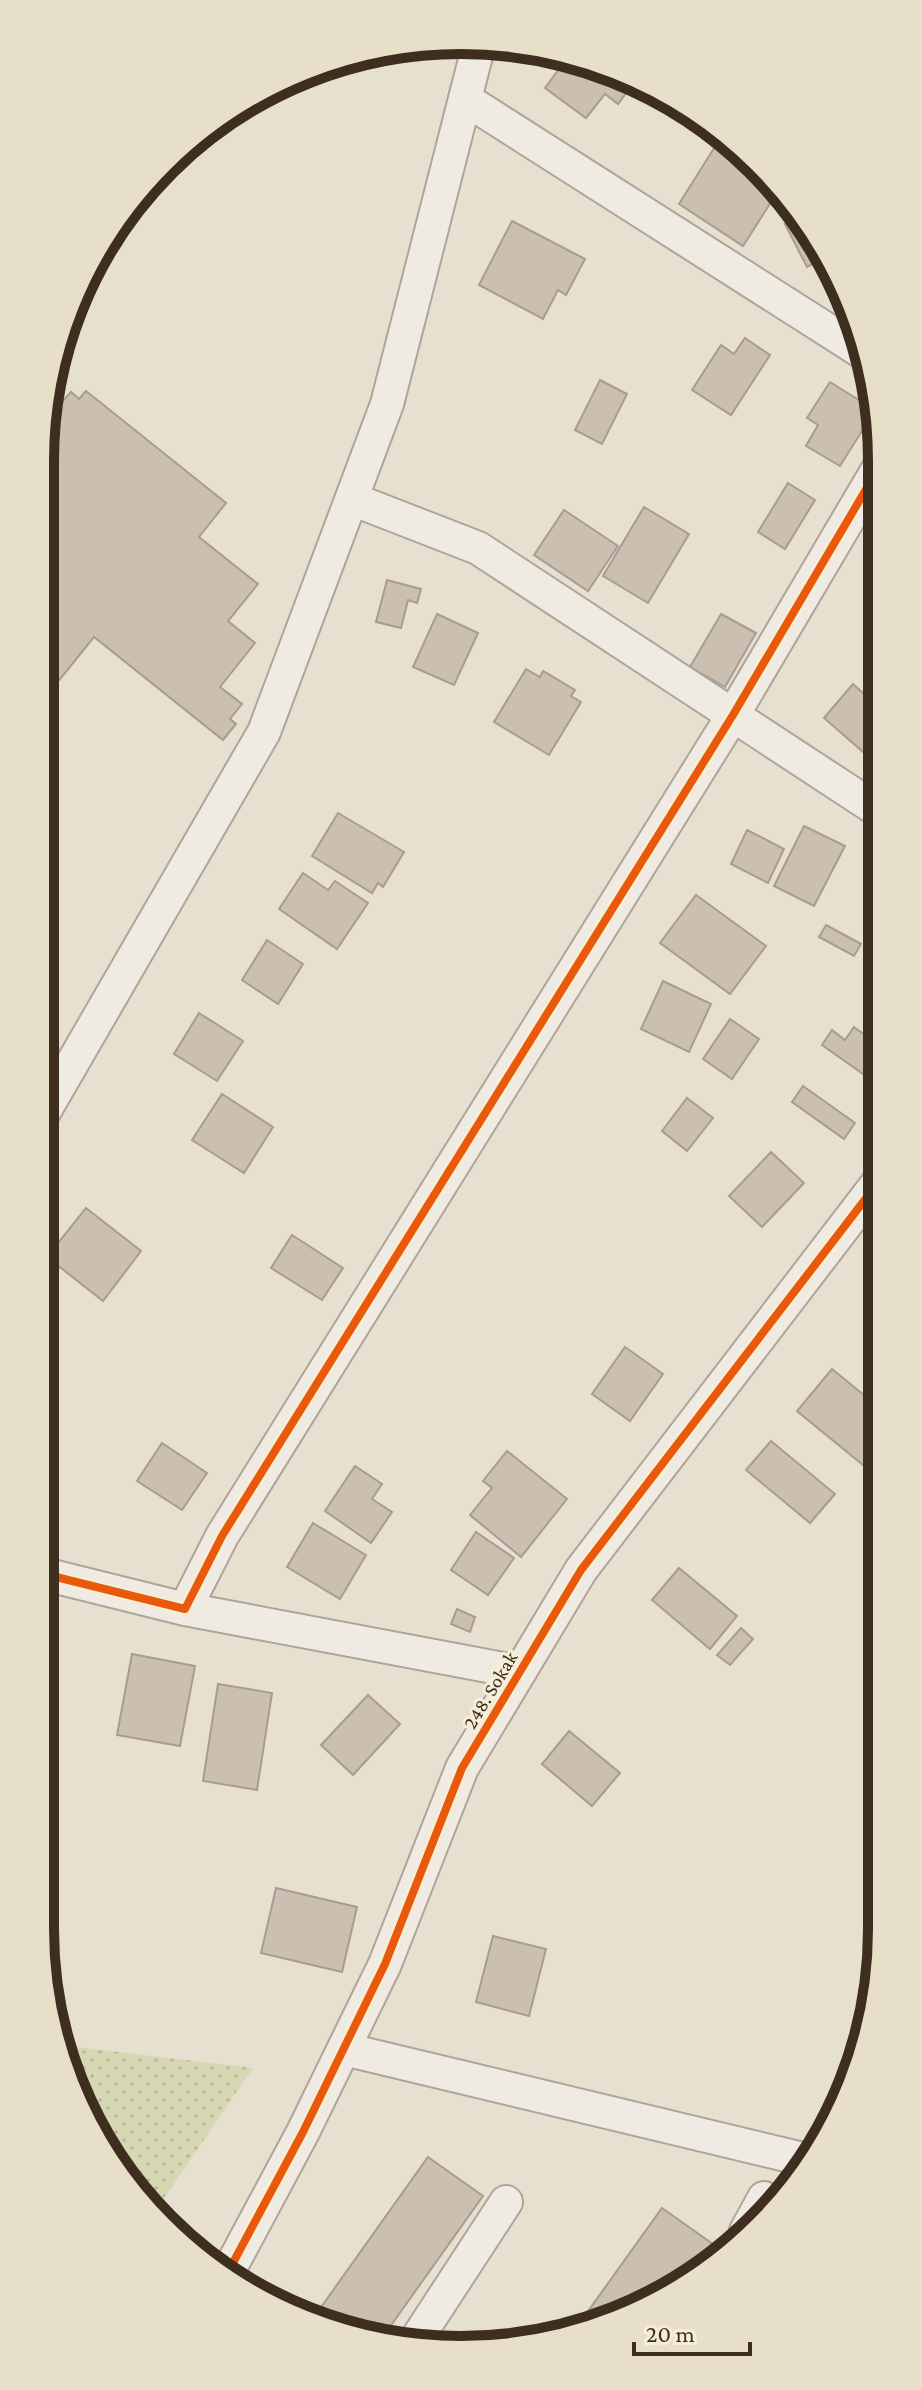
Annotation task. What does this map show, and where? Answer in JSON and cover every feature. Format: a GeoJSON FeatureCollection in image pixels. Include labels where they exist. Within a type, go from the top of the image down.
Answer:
{"type":"FeatureCollection","features":[{"type":"Feature","properties":{"kind":"street"},"geometry":{"type":"LineString","coordinates":[[54,1095],[264,732],[387,404],[476,55]]}},
{"type":"Feature","properties":{"kind":"street"},"geometry":{"type":"LineString","coordinates":[[465,99],[847,332]]}},
{"type":"Feature","properties":{"kind":"street"},"geometry":{"type":"LineString","coordinates":[[185,1609],[222,1536],[733,715],[868,486]]}},
{"type":"Feature","properties":{"kind":"street"},"geometry":{"type":"LineString","coordinates":[[352,499],[478,548],[868,804]]}},
{"type":"Feature","properties":{"kind":"street","name":"248. Sokak"},"geometry":{"type":"LineString","coordinates":[[232,2265],[303,2132],[385,1964],[462,1768],[519,1672],[581,1570],[868,1196]]}},
{"type":"Feature","properties":{"kind":"street"},"geometry":{"type":"LineString","coordinates":[[54,1576],[185,1609],[519,1672]]}},
{"type":"Feature","properties":{"kind":"street"},"geometry":{"type":"LineString","coordinates":[[344,2049],[797,2158]]}},
{"type":"Feature","properties":{"kind":"street"},"geometry":{"type":"LineString","coordinates":[[761,2204],[764,2198]]}},
{"type":"Feature","properties":{"kind":"street"},"geometry":{"type":"LineString","coordinates":[[420,2334],[506,2202]]}},
{"type":"Feature","properties":{"kind":"green space"},"geometry":{"type":"Polygon","coordinates":[[[72,2047],[253,2068],[160,2203],[138,2177],[109,2132],[85,2085],[72,2047]]]}},
{"type":"Feature","properties":{"kind":"building"},"geometry":{"type":"Polygon","coordinates":[[[561,67],[628,90],[618,104],[605,94],[586,118],[545,88],[561,67]]]}},
{"type":"Feature","properties":{"kind":"building"},"geometry":{"type":"Polygon","coordinates":[[[716,144],[773,200],[743,246],[679,204],[716,144]]]}},
{"type":"Feature","properties":{"kind":"building"},"geometry":{"type":"Polygon","coordinates":[[[512,221],[585,259],[566,295],[558,290],[543,319],[479,285],[512,221]]]}},
{"type":"Feature","properties":{"kind":"building"},"geometry":{"type":"Polygon","coordinates":[[[791,223],[816,263],[807,267],[785,224],[791,223]]]}},
{"type":"Feature","properties":{"kind":"building"},"geometry":{"type":"Polygon","coordinates":[[[745,338],[770,355],[731,415],[692,390],[721,345],[734,354],[745,338]]]}},
{"type":"Feature","properties":{"kind":"building"},"geometry":{"type":"Polygon","coordinates":[[[600,380],[627,394],[602,444],[575,430],[600,380]]]}},
{"type":"Feature","properties":{"kind":"building"},"geometry":{"type":"Polygon","coordinates":[[[830,382],[864,403],[866,424],[840,466],[806,446],[818,425],[807,418],[830,382]]]}},
{"type":"Feature","properties":{"kind":"building"},"geometry":{"type":"Polygon","coordinates":[[[86,391],[226,503],[199,537],[258,584],[228,621],[255,643],[220,687],[242,704],[230,719],[236,724],[223,740],[94,637],[54,687],[54,461],[57,408],[59,398],[63,401],[71,392],[79,399],[86,391]]]}},
{"type":"Feature","properties":{"kind":"building"},"geometry":{"type":"Polygon","coordinates":[[[788,483],[815,500],[785,549],[758,532],[788,483]]]}},
{"type":"Feature","properties":{"kind":"building"},"geometry":{"type":"Polygon","coordinates":[[[644,507],[689,534],[648,603],[603,576],[644,507]]]}},
{"type":"Feature","properties":{"kind":"building"},"geometry":{"type":"Polygon","coordinates":[[[564,510],[618,546],[588,591],[534,555],[564,510]]]}},
{"type":"Feature","properties":{"kind":"building"},"geometry":{"type":"Polygon","coordinates":[[[387,580],[421,589],[417,603],[408,600],[401,628],[376,622],[387,580]]]}},
{"type":"Feature","properties":{"kind":"building"},"geometry":{"type":"Polygon","coordinates":[[[437,614],[478,633],[454,685],[413,667],[437,614]]]}},
{"type":"Feature","properties":{"kind":"building"},"geometry":{"type":"Polygon","coordinates":[[[721,614],[756,633],[725,687],[690,667],[721,614]]]}},
{"type":"Feature","properties":{"kind":"building"},"geometry":{"type":"Polygon","coordinates":[[[526,669],[540,677],[543,671],[575,690],[571,696],[581,702],[549,755],[494,722],[526,669]]]}},
{"type":"Feature","properties":{"kind":"building"},"geometry":{"type":"Polygon","coordinates":[[[853,684],[868,697],[868,756],[824,718],[853,684]]]}},
{"type":"Feature","properties":{"kind":"building"},"geometry":{"type":"Polygon","coordinates":[[[338,813],[404,852],[383,887],[378,883],[372,893],[312,856],[338,813]]]}},
{"type":"Feature","properties":{"kind":"building"},"geometry":{"type":"Polygon","coordinates":[[[804,826],[845,846],[814,906],[774,886],[804,826]]]}},
{"type":"Feature","properties":{"kind":"building"},"geometry":{"type":"Polygon","coordinates":[[[747,830],[784,849],[768,883],[731,864],[747,830]]]}},
{"type":"Feature","properties":{"kind":"building"},"geometry":{"type":"Polygon","coordinates":[[[303,873],[328,890],[335,881],[368,903],[337,949],[279,909],[303,873]]]}},
{"type":"Feature","properties":{"kind":"building"},"geometry":{"type":"Polygon","coordinates":[[[696,895],[766,946],[730,994],[660,943],[696,895]]]}},
{"type":"Feature","properties":{"kind":"building"},"geometry":{"type":"Polygon","coordinates":[[[826,925],[861,944],[854,956],[819,937],[826,925]]]}},
{"type":"Feature","properties":{"kind":"building"},"geometry":{"type":"Polygon","coordinates":[[[267,940],[303,964],[278,1004],[242,980],[267,940]]]}},
{"type":"Feature","properties":{"kind":"building"},"geometry":{"type":"Polygon","coordinates":[[[663,981],[711,1004],[689,1052],[641,1029],[663,981]]]}},
{"type":"Feature","properties":{"kind":"building"},"geometry":{"type":"Polygon","coordinates":[[[199,1013],[243,1041],[217,1081],[174,1054],[199,1013]]]}},
{"type":"Feature","properties":{"kind":"building"},"geometry":{"type":"Polygon","coordinates":[[[730,1019],[759,1039],[732,1079],[703,1059],[730,1019]]]}},
{"type":"Feature","properties":{"kind":"building"},"geometry":{"type":"Polygon","coordinates":[[[854,1027],[868,1037],[868,1078],[822,1045],[832,1030],[845,1040],[854,1027]]]}},
{"type":"Feature","properties":{"kind":"building"},"geometry":{"type":"Polygon","coordinates":[[[803,1086],[855,1123],[844,1139],[792,1102],[803,1086]]]}},
{"type":"Feature","properties":{"kind":"building"},"geometry":{"type":"Polygon","coordinates":[[[222,1094],[273,1127],[244,1173],[192,1140],[222,1094]]]}},
{"type":"Feature","properties":{"kind":"building"},"geometry":{"type":"Polygon","coordinates":[[[687,1098],[713,1118],[687,1151],[662,1131],[687,1098]]]}},
{"type":"Feature","properties":{"kind":"building"},"geometry":{"type":"Polygon","coordinates":[[[771,1152],[804,1183],[762,1227],[729,1196],[771,1152]]]}},
{"type":"Feature","properties":{"kind":"building"},"geometry":{"type":"Polygon","coordinates":[[[86,1208],[141,1251],[103,1301],[54,1262],[54,1248],[86,1208]]]}},
{"type":"Feature","properties":{"kind":"building"},"geometry":{"type":"Polygon","coordinates":[[[292,1235],[343,1268],[322,1300],[271,1268],[292,1235]]]}},
{"type":"Feature","properties":{"kind":"building"},"geometry":{"type":"Polygon","coordinates":[[[625,1347],[663,1374],[630,1421],[592,1394],[625,1347]]]}},
{"type":"Feature","properties":{"kind":"building"},"geometry":{"type":"Polygon","coordinates":[[[832,1369],[868,1398],[868,1469],[797,1411],[832,1369]]]}},
{"type":"Feature","properties":{"kind":"building"},"geometry":{"type":"Polygon","coordinates":[[[771,1441],[835,1494],[810,1523],[746,1470],[771,1441]]]}},
{"type":"Feature","properties":{"kind":"building"},"geometry":{"type":"Polygon","coordinates":[[[162,1443],[207,1473],[182,1510],[137,1481],[162,1443]]]}},
{"type":"Feature","properties":{"kind":"building"},"geometry":{"type":"Polygon","coordinates":[[[507,1451],[567,1499],[521,1557],[470,1515],[492,1488],[483,1481],[507,1451]]]}},
{"type":"Feature","properties":{"kind":"building"},"geometry":{"type":"Polygon","coordinates":[[[355,1466],[382,1484],[372,1499],[392,1512],[371,1543],[325,1511],[355,1466]]]}},
{"type":"Feature","properties":{"kind":"building"},"geometry":{"type":"Polygon","coordinates":[[[313,1523],[366,1555],[340,1599],[287,1567],[313,1523]]]}},
{"type":"Feature","properties":{"kind":"building"},"geometry":{"type":"Polygon","coordinates":[[[476,1532],[514,1558],[488,1595],[451,1570],[476,1532]]]}},
{"type":"Feature","properties":{"kind":"building"},"geometry":{"type":"Polygon","coordinates":[[[679,1568],[737,1616],[710,1649],[652,1600],[679,1568]]]}},
{"type":"Feature","properties":{"kind":"building"},"geometry":{"type":"Polygon","coordinates":[[[457,1609],[475,1617],[470,1632],[451,1624],[457,1609]]]}},
{"type":"Feature","properties":{"kind":"building"},"geometry":{"type":"Polygon","coordinates":[[[741,1628],[753,1639],[730,1665],[717,1655],[741,1628]]]}},
{"type":"Feature","properties":{"kind":"building"},"geometry":{"type":"Polygon","coordinates":[[[132,1654],[195,1666],[180,1746],[117,1735],[132,1654]]]}},
{"type":"Feature","properties":{"kind":"building"},"geometry":{"type":"Polygon","coordinates":[[[218,1684],[272,1693],[257,1790],[203,1781],[218,1684]]]}},
{"type":"Feature","properties":{"kind":"building"},"geometry":{"type":"Polygon","coordinates":[[[368,1695],[400,1724],[353,1775],[321,1745],[368,1695]]]}},
{"type":"Feature","properties":{"kind":"building"},"geometry":{"type":"Polygon","coordinates":[[[569,1731],[620,1773],[592,1806],[542,1764],[569,1731]]]}},
{"type":"Feature","properties":{"kind":"building"},"geometry":{"type":"Polygon","coordinates":[[[276,1888],[357,1907],[342,1972],[261,1953],[276,1888]]]}},
{"type":"Feature","properties":{"kind":"building"},"geometry":{"type":"Polygon","coordinates":[[[493,1936],[546,1949],[529,2016],[476,2002],[493,1936]]]}},
{"type":"Feature","properties":{"kind":"building"},"geometry":{"type":"Polygon","coordinates":[[[428,2157],[483,2196],[388,2329],[319,2310],[428,2157]]]}},
{"type":"Feature","properties":{"kind":"building"},"geometry":{"type":"Polygon","coordinates":[[[662,2208],[716,2246],[641,2294],[584,2316],[662,2208]]]}},
{"type":"Feature","properties":{"kind":"cycle path"},"geometry":{"type":"LineString","coordinates":[[54,1576],[185,1609],[222,1536],[733,715],[868,486]]}},
{"type":"Feature","properties":{"kind":"cycle path"},"geometry":{"type":"LineString","coordinates":[[232,2265],[303,2132],[385,1964],[462,1768],[581,1570],[868,1196]]}}]}
